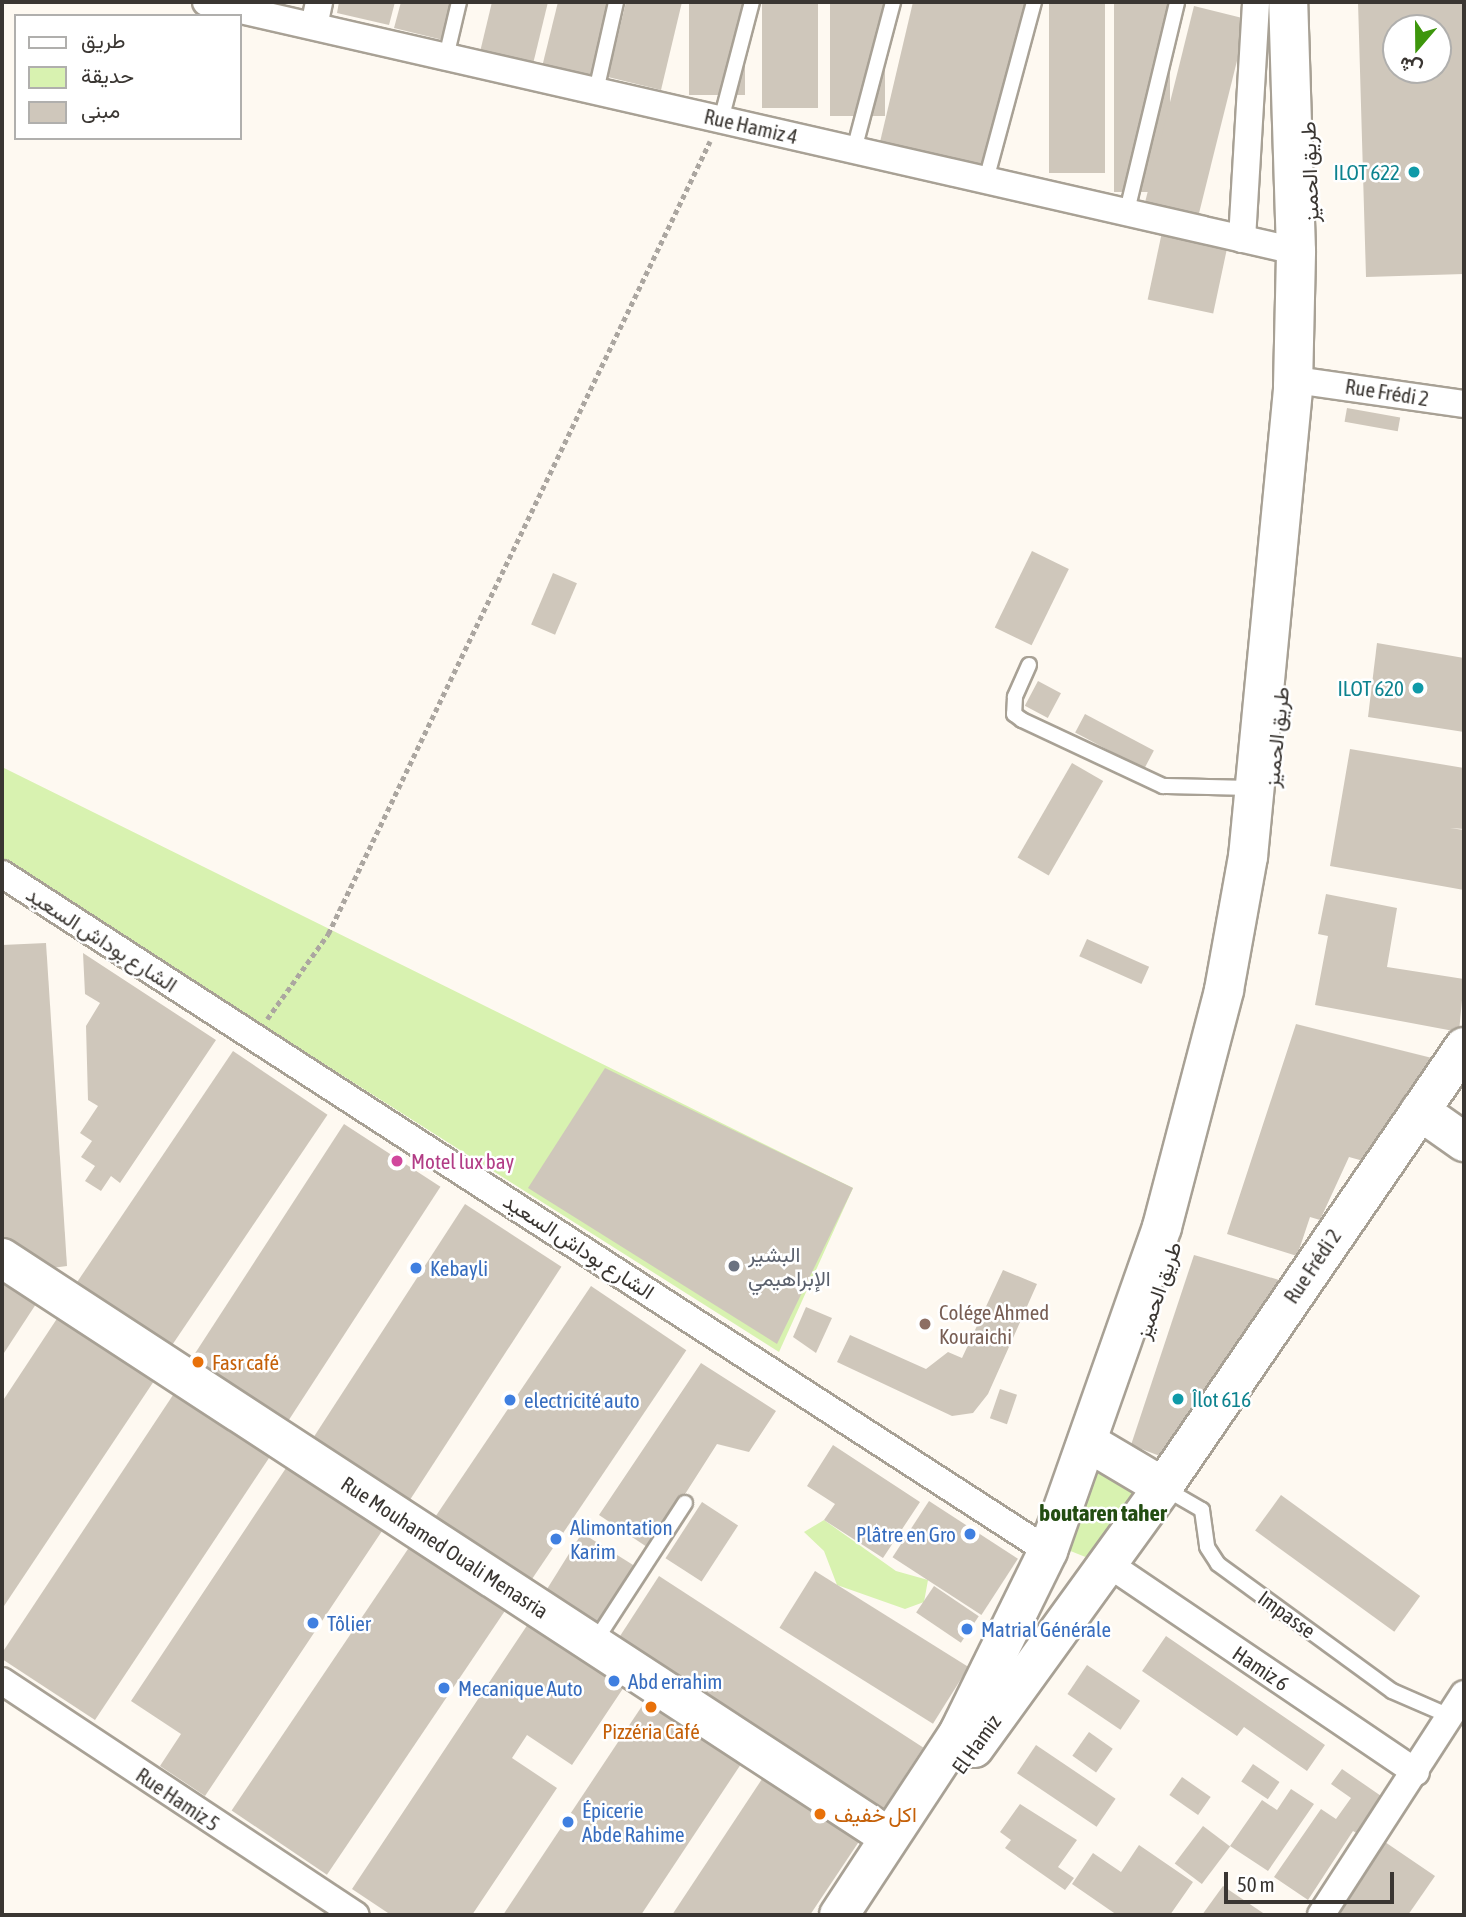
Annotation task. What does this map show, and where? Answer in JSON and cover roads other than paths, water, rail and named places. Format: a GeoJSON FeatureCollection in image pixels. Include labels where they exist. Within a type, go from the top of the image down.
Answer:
{"type":"FeatureCollection","features":[{"type":"Feature","properties":{"kind":"main road","name":"طريق الحميز"},"geometry":{"type":"LineString","coordinates":[[1096,1447],[1162,1227],[1224,990],[1255,788],[1293,386],[1296,251],[1288,2]]}},
{"type":"Feature","properties":{"kind":"main road","name":"طريق الحميز"},"geometry":{"type":"LineString","coordinates":[[1096,1447],[1177,1232],[1239,994],[1263,859],[1309,382],[1312,251],[1303,2]]}},
{"type":"Feature","properties":{"kind":"main road","name":"Rue Frédi 2"},"geometry":{"type":"LineString","coordinates":[[1101,1570],[1163,1488],[1464,1047]]}},
{"type":"Feature","properties":{"kind":"main road"},"geometry":{"type":"LineString","coordinates":[[1420,1111],[1464,1142]]}},
{"type":"Feature","properties":{"kind":"main road","name":"Rue Mouhamed Ouali Menasria"},"geometry":{"type":"LineString","coordinates":[[2,1258],[889,1837]]}},
{"type":"Feature","properties":{"kind":"main road"},"geometry":{"type":"LineString","coordinates":[[1101,1570],[1065,1570],[1048,1551],[1096,1447],[1163,1488]]}},
{"type":"Feature","properties":{"kind":"main road","name":"El Hamiz"},"geometry":{"type":"LineString","coordinates":[[839,1915],[945,1754],[1048,1551]]}},
{"type":"Feature","properties":{"kind":"main road","name":"El Hamiz"},"geometry":{"type":"LineString","coordinates":[[862,1915],[1101,1570]]}},
{"type":"Feature","properties":{"kind":"street"},"geometry":{"type":"LineString","coordinates":[[1242,239],[1256,2]]}},
{"type":"Feature","properties":{"kind":"street","name":"Rue Hamiz 4"},"geometry":{"type":"LineString","coordinates":[[222,4],[317,14],[446,57],[986,180],[1126,215],[1296,251]]}},
{"type":"Feature","properties":{"kind":"street","name":"Rue Frédi 2"},"geometry":{"type":"LineString","coordinates":[[1309,382],[1464,404]]}},
{"type":"Feature","properties":{"kind":"street","name":"الشارع بوداش السعيد"},"geometry":{"type":"LineString","coordinates":[[2,874],[1048,1551]]}},
{"type":"Feature","properties":{"kind":"street","name":"Hamiz 6"},"geometry":{"type":"LineString","coordinates":[[1101,1570],[1416,1772]]}},
{"type":"Feature","properties":{"kind":"street","name":"Rue Hamiz 5"},"geometry":{"type":"LineString","coordinates":[[2,1681],[355,1915]]}},
{"type":"Feature","properties":{"kind":"street"},"geometry":{"type":"LineString","coordinates":[[1321,1915],[1416,1772],[1446,1714],[1464,1694]]}},
{"type":"Feature","properties":{"kind":"lane"},"geometry":{"type":"LineString","coordinates":[[446,57],[459,2]]}},
{"type":"Feature","properties":{"kind":"lane"},"geometry":{"type":"LineString","coordinates":[[596,91],[616,2]]}},
{"type":"Feature","properties":{"kind":"lane"},"geometry":{"type":"LineString","coordinates":[[721,120],[752,2]]}},
{"type":"Feature","properties":{"kind":"lane"},"geometry":{"type":"LineString","coordinates":[[854,150],[893,2]]}},
{"type":"Feature","properties":{"kind":"lane"},"geometry":{"type":"LineString","coordinates":[[986,180],[1034,2]]}},
{"type":"Feature","properties":{"kind":"lane"},"geometry":{"type":"LineString","coordinates":[[1126,215],[1177,2]]}},
{"type":"Feature","properties":{"kind":"lane"},"geometry":{"type":"LineString","coordinates":[[1030,665],[1015,697],[1014,714],[1022,720],[1163,786],[1255,788]]}},
{"type":"Feature","properties":{"kind":"lane","name":"Impasse"},"geometry":{"type":"LineString","coordinates":[[1163,1488],[1202,1510],[1207,1547],[1218,1564],[1392,1691],[1446,1714]]}},
{"type":"Feature","properties":{"kind":"lane"},"geometry":{"type":"LineString","coordinates":[[593,1644],[685,1503]]}},
{"type":"Feature","properties":{"kind":"place","name":"ILOT 622"},"geometry":{"type":"Point","coordinates":[1414,172]}},
{"type":"Feature","properties":{"kind":"place","name":"ILOT 620"},"geometry":{"type":"Point","coordinates":[1418,688]}},
{"type":"Feature","properties":{"kind":"place","name":"Motel lux bay"},"geometry":{"type":"Point","coordinates":[397,1161]}},
{"type":"Feature","properties":{"kind":"place","name":"البشير الإبراهيمي"},"geometry":{"type":"Point","coordinates":[734,1266]}},
{"type":"Feature","properties":{"kind":"place","name":"Kebayli"},"geometry":{"type":"Point","coordinates":[416,1268]}},
{"type":"Feature","properties":{"kind":"place","name":"Colége Ahmed Kouraichi"},"geometry":{"type":"Point","coordinates":[925,1324]}},
{"type":"Feature","properties":{"kind":"place","name":"Fasr café"},"geometry":{"type":"Point","coordinates":[198,1362]}},
{"type":"Feature","properties":{"kind":"place","name":"Îlot 616"},"geometry":{"type":"Point","coordinates":[1178,1399]}},
{"type":"Feature","properties":{"kind":"place","name":"electricité auto"},"geometry":{"type":"Point","coordinates":[510,1400]}},
{"type":"Feature","properties":{"kind":"place","name":"Plâtre en Gro"},"geometry":{"type":"Point","coordinates":[970,1534]}},
{"type":"Feature","properties":{"kind":"place","name":"Alimontation Karim"},"geometry":{"type":"Point","coordinates":[556,1539]}},
{"type":"Feature","properties":{"kind":"place","name":"Tôlier"},"geometry":{"type":"Point","coordinates":[313,1623]}},
{"type":"Feature","properties":{"kind":"place","name":"Matrial Générale"},"geometry":{"type":"Point","coordinates":[967,1629]}},
{"type":"Feature","properties":{"kind":"place","name":"Abd errahim"},"geometry":{"type":"Point","coordinates":[614,1681]}},
{"type":"Feature","properties":{"kind":"place","name":"Mecanique Auto"},"geometry":{"type":"Point","coordinates":[444,1688]}},
{"type":"Feature","properties":{"kind":"place","name":"Pizzéria Café"},"geometry":{"type":"Point","coordinates":[651,1707]}},
{"type":"Feature","properties":{"kind":"place","name":"اكل خفيف"},"geometry":{"type":"Point","coordinates":[820,1814]}},
{"type":"Feature","properties":{"kind":"place","name":"Épicerie Abde Rahime"},"geometry":{"type":"Point","coordinates":[568,1822]}},
{"type":"Feature","properties":{"kind":"district","name":"boutaren taher"},"geometry":{"type":"Point","coordinates":[1103,1513]}}]}
